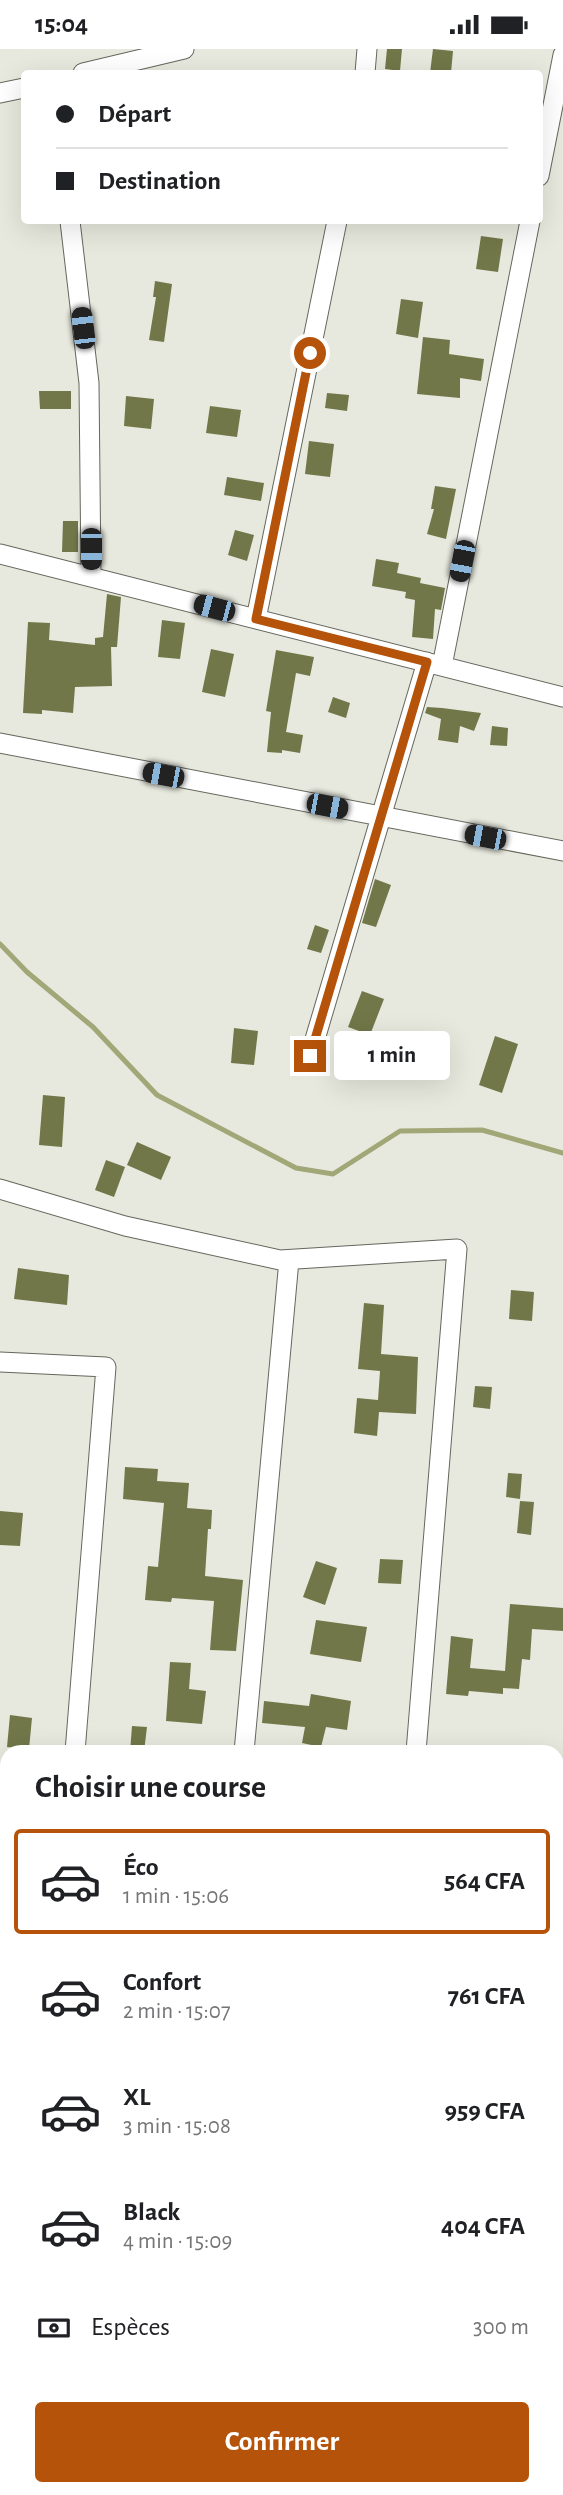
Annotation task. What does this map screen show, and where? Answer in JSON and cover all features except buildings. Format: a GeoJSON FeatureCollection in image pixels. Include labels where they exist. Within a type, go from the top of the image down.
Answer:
{"type":"FeatureCollection","features":[{"type":"Feature","properties":{"kind":"street"},"geometry":{"type":"LineString","coordinates":[[93,70],[150,53],[184,49]]}},
{"type":"Feature","properties":{"kind":"street"},"geometry":{"type":"LineString","coordinates":[[365,70],[367,49]]}},
{"type":"Feature","properties":{"kind":"street"},"geometry":{"type":"LineString","coordinates":[[543,156],[563,55]]}},
{"type":"Feature","properties":{"kind":"street"},"geometry":{"type":"LineString","coordinates":[[0,93],[21,88]]}},
{"type":"Feature","properties":{"kind":"street"},"geometry":{"type":"LineString","coordinates":[[70,224],[89,383],[91,577]]}},
{"type":"Feature","properties":{"kind":"street"},"geometry":{"type":"LineString","coordinates":[[256,619],[336,224]]}},
{"type":"Feature","properties":{"kind":"street"},"geometry":{"type":"LineString","coordinates":[[310,1056],[381,817],[434,664],[529,224]]}},
{"type":"Feature","properties":{"kind":"street"},"geometry":{"type":"LineString","coordinates":[[0,554],[563,697]]}},
{"type":"Feature","properties":{"kind":"street"},"geometry":{"type":"LineString","coordinates":[[0,743],[563,851]]}},
{"type":"Feature","properties":{"kind":"street"},"geometry":{"type":"LineString","coordinates":[[0,1189],[125,1226],[280,1260],[457,1249],[417,1745]]}},
{"type":"Feature","properties":{"kind":"street"},"geometry":{"type":"LineString","coordinates":[[245,1745],[289,1259]]}},
{"type":"Feature","properties":{"kind":"street"},"geometry":{"type":"LineString","coordinates":[[0,1362],[106,1367],[76,1745]]}},
{"type":"Feature","properties":{"kind":"waterway"},"geometry":{"type":"LineString","coordinates":[[0,944],[27,972],[93,1027],[157,1095],[296,1168],[333,1174],[400,1131],[482,1130],[563,1153]]}},
{"type":"Feature","properties":{"kind":"route"},"geometry":{"type":"LineString","coordinates":[[310,353],[256,619],[427,662],[310,1056]]}}]}
